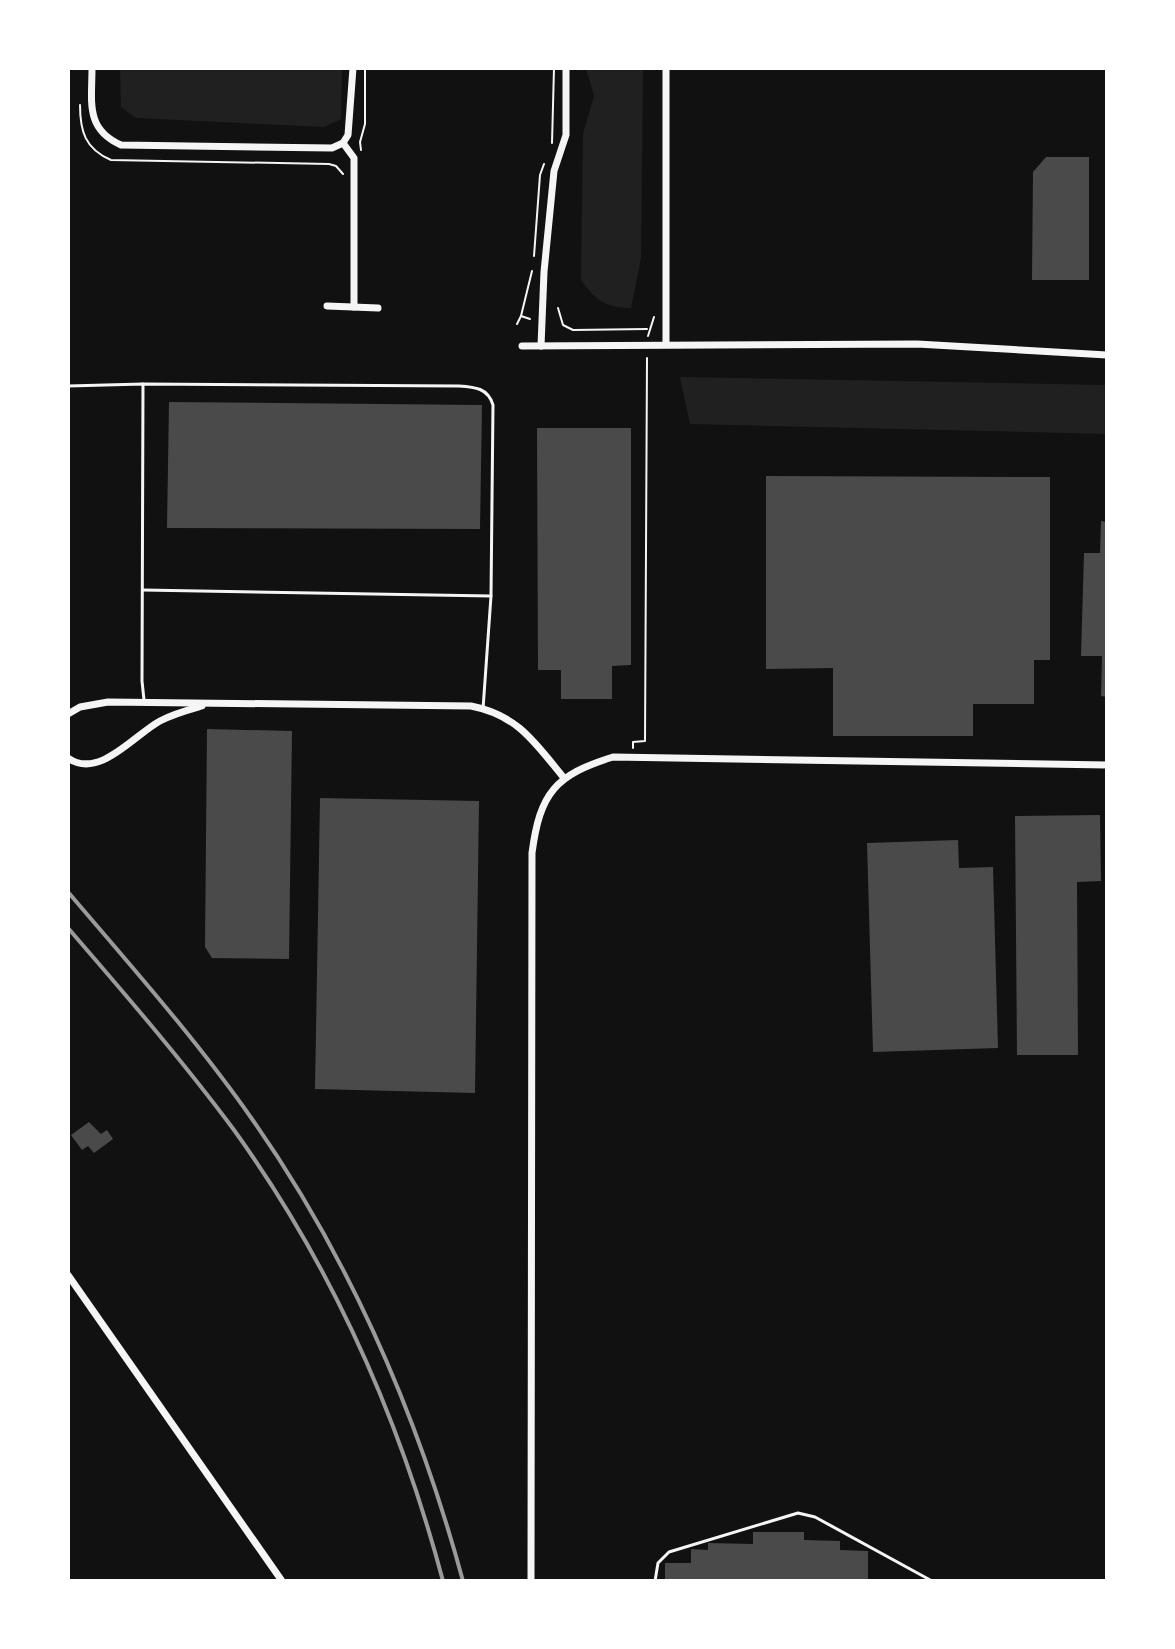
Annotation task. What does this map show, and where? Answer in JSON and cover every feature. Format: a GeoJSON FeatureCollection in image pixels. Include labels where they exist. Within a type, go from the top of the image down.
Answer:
{"type":"FeatureCollection","features":[{"type":"Feature","properties":{"kind":"street"},"geometry":{"type":"LineString","coordinates":[[92,68],[93,117],[108,139],[121,145],[332,148],[343,143],[351,123],[353,68]]}},
{"type":"Feature","properties":{"kind":"street"},"geometry":{"type":"LineString","coordinates":[[541,346],[544,272],[554,171],[566,135],[566,68]]}},
{"type":"Feature","properties":{"kind":"street"},"geometry":{"type":"LineString","coordinates":[[666,68],[666,344]]}},
{"type":"Feature","properties":{"kind":"street"},"geometry":{"type":"LineString","coordinates":[[343,143],[354,158],[354,307]]}},
{"type":"Feature","properties":{"kind":"street"},"geometry":{"type":"LineString","coordinates":[[327,306],[378,308]]}},
{"type":"Feature","properties":{"kind":"street"},"geometry":{"type":"LineString","coordinates":[[522,346],[917,344],[1107,355]]}},
{"type":"Feature","properties":{"kind":"street"},"geometry":{"type":"LineString","coordinates":[[68,714],[80,707],[108,702],[483,709],[505,717],[524,730],[564,778]]}},
{"type":"Feature","properties":{"kind":"street"},"geometry":{"type":"LineString","coordinates":[[68,758],[86,765],[103,761],[164,719],[208,704]]}},
{"type":"Feature","properties":{"kind":"street"},"geometry":{"type":"LineString","coordinates":[[531,1581],[532,853],[537,818],[547,799],[564,778],[588,765],[613,757],[1107,765]]}},
{"type":"Feature","properties":{"kind":"street"},"geometry":{"type":"LineString","coordinates":[[68,1275],[282,1581]]}},
{"type":"Feature","properties":{"kind":"lane"},"geometry":{"type":"LineString","coordinates":[[143,384],[142,681],[145,703]]}},
{"type":"Feature","properties":{"kind":"lane"},"geometry":{"type":"LineString","coordinates":[[68,386],[459,386],[484,391],[493,405],[491,596],[483,709]]}},
{"type":"Feature","properties":{"kind":"lane"},"geometry":{"type":"LineString","coordinates":[[143,590],[491,596]]}},
{"type":"Feature","properties":{"kind":"lane"},"geometry":{"type":"LineString","coordinates":[[655,1581],[660,1559],[675,1549],[798,1513],[815,1517],[932,1581]]}},
{"type":"Feature","properties":{"kind":"path"},"geometry":{"type":"LineString","coordinates":[[558,308],[563,325],[573,330],[648,329]]}},
{"type":"Feature","properties":{"kind":"path"},"geometry":{"type":"LineString","coordinates":[[632,757],[633,742],[645,741],[647,344],[648,329],[654,317]]}},
{"type":"Feature","properties":{"kind":"shaded area"},"geometry":{"type":"Polygon","coordinates":[[[120,68],[342,68],[341,119],[324,127],[136,118],[121,107],[120,68]]]}},
{"type":"Feature","properties":{"kind":"shaded area"},"geometry":{"type":"Polygon","coordinates":[[[586,68],[643,68],[641,259],[631,308],[602,302],[581,280],[583,134],[594,96],[586,68]]]}},
{"type":"Feature","properties":{"kind":"shaded area"},"geometry":{"type":"Polygon","coordinates":[[[680,377],[1107,385],[1107,434],[690,424],[680,377]]]}},
{"type":"Feature","properties":{"kind":"building"},"geometry":{"type":"Polygon","coordinates":[[[1046,157],[1089,157],[1089,280],[1032,280],[1033,172],[1046,157]]]}},
{"type":"Feature","properties":{"kind":"building"},"geometry":{"type":"Polygon","coordinates":[[[169,402],[482,405],[480,529],[167,528],[169,402]]]}},
{"type":"Feature","properties":{"kind":"building"},"geometry":{"type":"Polygon","coordinates":[[[537,428],[631,428],[631,665],[612,666],[612,699],[561,699],[561,670],[538,670],[537,428]]]}},
{"type":"Feature","properties":{"kind":"building"},"geometry":{"type":"Polygon","coordinates":[[[766,476],[1050,477],[1050,660],[1034,660],[1034,704],[973,704],[973,736],[833,736],[833,668],[766,669],[766,476]]]}},
{"type":"Feature","properties":{"kind":"building"},"geometry":{"type":"Polygon","coordinates":[[[1101,521],[1107,522],[1107,697],[1101,696],[1102,656],[1081,656],[1084,553],[1100,553],[1101,521]]]}},
{"type":"Feature","properties":{"kind":"building"},"geometry":{"type":"Polygon","coordinates":[[[207,729],[292,731],[289,959],[212,958],[205,947],[207,729]]]}},
{"type":"Feature","properties":{"kind":"building"},"geometry":{"type":"Polygon","coordinates":[[[320,798],[479,801],[475,1093],[315,1089],[320,798]]]}},
{"type":"Feature","properties":{"kind":"building"},"geometry":{"type":"Polygon","coordinates":[[[1100,815],[1101,881],[1077,882],[1078,1055],[1017,1055],[1015,816],[1100,815]]]}},
{"type":"Feature","properties":{"kind":"building"},"geometry":{"type":"Polygon","coordinates":[[[958,840],[959,868],[993,867],[998,1048],[873,1052],[867,843],[958,840]]]}},
{"type":"Feature","properties":{"kind":"building"},"geometry":{"type":"Polygon","coordinates":[[[89,1122],[101,1134],[107,1130],[113,1139],[94,1153],[88,1146],[82,1150],[71,1135],[89,1122]]]}},
{"type":"Feature","properties":{"kind":"building"},"geometry":{"type":"Polygon","coordinates":[[[753,1532],[804,1532],[804,1540],[840,1541],[840,1550],[868,1551],[868,1581],[665,1581],[665,1563],[691,1563],[691,1549],[708,1550],[708,1543],[753,1544],[753,1532]]]}},
{"type":"Feature","properties":{"kind":"railway"},"geometry":{"type":"LineString","coordinates":[[68,892],[163,1003],[231,1089],[320,1227],[350,1283],[402,1399],[425,1459],[463,1581]]}},
{"type":"Feature","properties":{"kind":"railway"},"geometry":{"type":"LineString","coordinates":[[68,928],[234,1130],[302,1235],[332,1290],[384,1403],[426,1521],[443,1581]]}}]}
